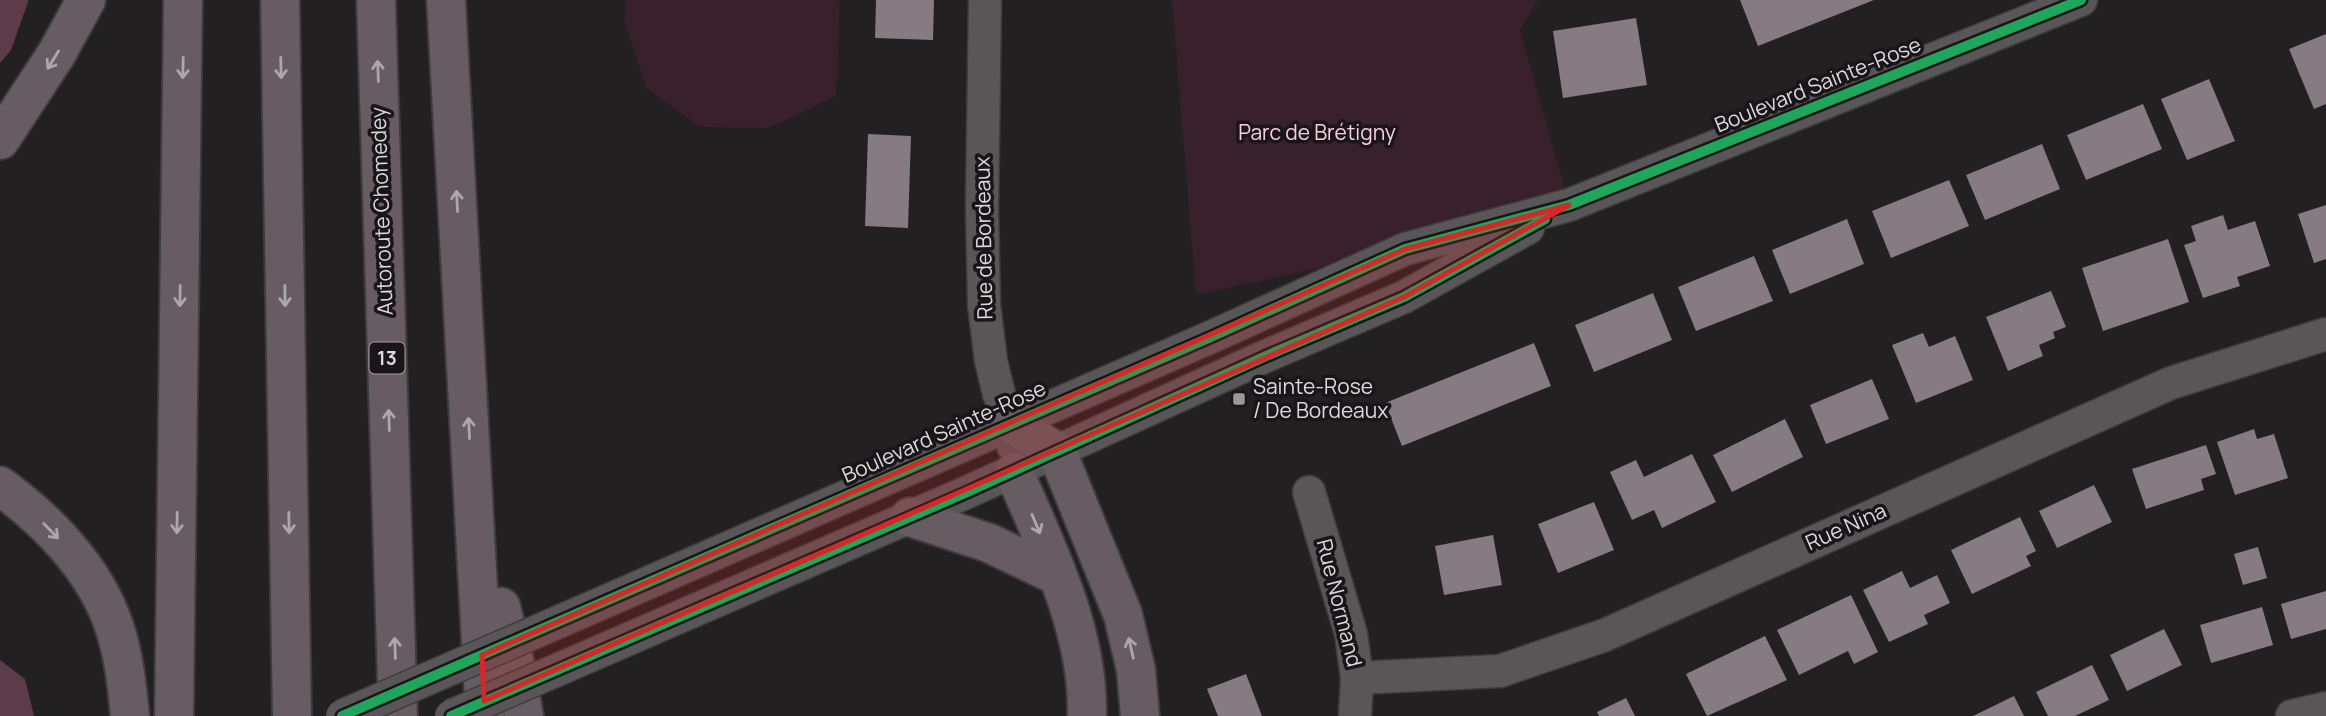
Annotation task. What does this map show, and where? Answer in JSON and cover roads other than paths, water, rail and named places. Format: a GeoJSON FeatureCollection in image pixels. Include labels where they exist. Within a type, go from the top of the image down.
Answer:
{"type":"FeatureCollection","features":[{"type":"Feature","properties":{"kind":"highway"},"geometry":{"type":"LineString","coordinates":[[0,140],[57,53],[86,0]]}},
{"type":"Feature","properties":{"kind":"highway"},"geometry":{"type":"LineString","coordinates":[[174,716],[183,0]]}},
{"type":"Feature","properties":{"kind":"highway"},"geometry":{"type":"LineString","coordinates":[[280,0],[292,716]]}},
{"type":"Feature","properties":{"kind":"highway","name":"Autoroute Chomedey"},"geometry":{"type":"LineString","coordinates":[[376,0],[398,716]]}},
{"type":"Feature","properties":{"kind":"highway"},"geometry":{"type":"LineString","coordinates":[[446,0],[485,716]]}},
{"type":"Feature","properties":{"kind":"highway"},"geometry":{"type":"LineString","coordinates":[[1012,424],[1058,452],[1123,615],[1136,670],[1140,716]]}},
{"type":"Feature","properties":{"kind":"highway"},"geometry":{"type":"LineString","coordinates":[[1014,472],[1058,576],[1082,655],[1087,716]]}},
{"type":"Feature","properties":{"kind":"highway"},"geometry":{"type":"LineString","coordinates":[[0,486],[39,518],[66,546],[102,599],[114,625],[121,651],[130,716]]}},
{"type":"Feature","properties":{"kind":"highway"},"geometry":{"type":"LineString","coordinates":[[472,496],[514,660],[524,716]]}},
{"type":"Feature","properties":{"kind":"highway"},"geometry":{"type":"LineString","coordinates":[[910,517],[989,543],[1058,576]]}},
{"type":"Feature","properties":{"kind":"street","name":"Rue de Bordeaux"},"geometry":{"type":"LineString","coordinates":[[985,0],[982,207],[984,305],[991,361],[999,394],[1012,424],[1014,472]]}},
{"type":"Feature","properties":{"kind":"street","name":"Boulevard Sainte-Rose"},"geometry":{"type":"LineString","coordinates":[[342,716],[1012,424],[1405,249],[1569,205],[2081,0]]}},
{"type":"Feature","properties":{"kind":"street","name":"Boulevard Sainte-Rose"},"geometry":{"type":"LineString","coordinates":[[451,716],[1014,472],[1266,356],[1404,297],[1569,205]]}},
{"type":"Feature","properties":{"kind":"street","name":"Rue Nina"},"geometry":{"type":"LineString","coordinates":[[1357,678],[1500,671],[1605,635],[2171,383],[2326,334]]}},
{"type":"Feature","properties":{"kind":"street","name":"Rue Normand"},"geometry":{"type":"LineString","coordinates":[[1309,492],[1351,634],[1357,678],[1355,716]]}},
{"type":"Feature","properties":{"kind":"street"},"geometry":{"type":"LineString","coordinates":[[2292,716],[2326,708]]}},
{"type":"Feature","properties":{"kind":"place","name":"Sainte-Rose / De Bordeaux"},"geometry":{"type":"Point","coordinates":[1239,399]}},
{"type":"Feature","properties":{"kind":"park label","name":"Parc de Brétigny"},"geometry":{"type":"Point","coordinates":[1317,133]}}]}
